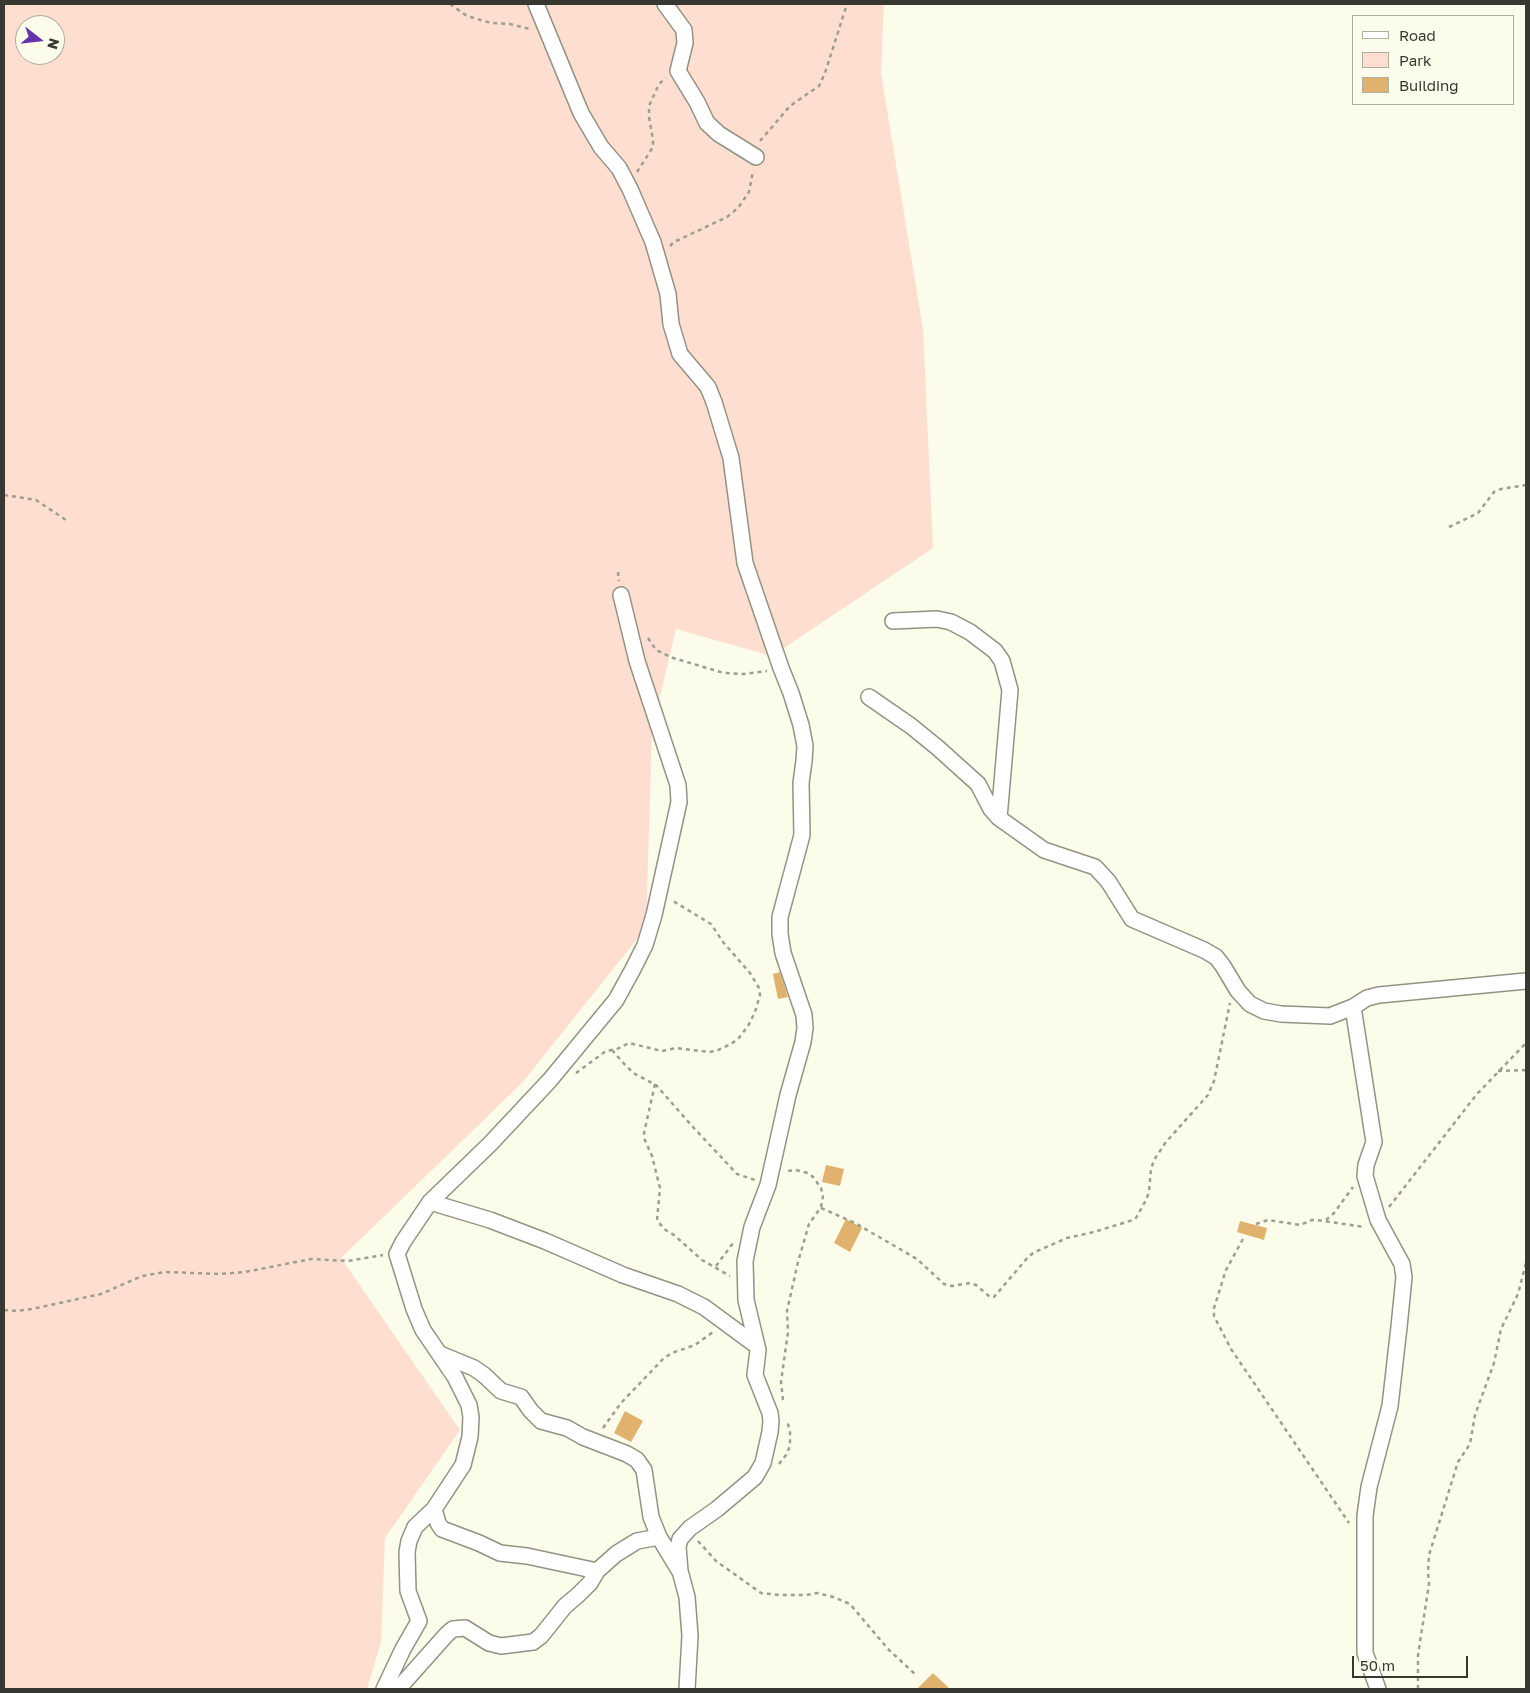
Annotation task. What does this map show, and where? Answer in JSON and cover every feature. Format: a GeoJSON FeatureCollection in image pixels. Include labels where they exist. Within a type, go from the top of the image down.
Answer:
{"type":"FeatureCollection","features":[{"type":"Feature","properties":{"kind":"street"},"geometry":{"type":"LineString","coordinates":[[536,4],[581,112],[601,147],[619,168],[627,182],[658,257],[668,294],[675,342],[680,354],[708,387],[722,425],[731,458],[745,563],[791,693],[801,725],[804,746],[801,783],[802,836],[780,917],[780,934],[783,953],[804,1014],[805,1028],[769,1179],[747,1246],[746,1300],[758,1350],[755,1375],[771,1421],[763,1463],[755,1477],[717,1509],[688,1530],[680,1539],[678,1547],[680,1571],[687,1596],[690,1636],[687,1689]]}},
{"type":"Feature","properties":{"kind":"street"},"geometry":{"type":"LineString","coordinates":[[665,4],[684,30],[685,43],[678,66],[679,75],[708,122],[719,134],[756,157]]}},
{"type":"Feature","properties":{"kind":"street"},"geometry":{"type":"LineString","coordinates":[[384,1689],[403,1649],[418,1625],[418,1618],[408,1591],[407,1552],[409,1541],[416,1527],[434,1509],[462,1465],[470,1437],[471,1417],[469,1405],[456,1377],[423,1330],[397,1257],[430,1202],[490,1144],[550,1080],[616,1000],[645,945],[679,802],[679,792],[637,661],[621,595]]}},
{"type":"Feature","properties":{"kind":"street"},"geometry":{"type":"LineString","coordinates":[[893,621],[937,619],[951,622],[970,632],[995,651],[1002,661],[1010,690],[999,818]]}},
{"type":"Feature","properties":{"kind":"street"},"geometry":{"type":"LineString","coordinates":[[869,697],[918,731],[978,784],[991,808],[999,818],[1044,850],[1095,867],[1108,881],[1132,919],[1216,957],[1250,1004],[1264,1011],[1281,1014],[1330,1016],[1353,1007],[1367,998],[1379,995],[1526,981]]}},
{"type":"Feature","properties":{"kind":"street"},"geometry":{"type":"LineString","coordinates":[[1353,1007],[1374,1142],[1366,1164],[1365,1176],[1381,1224],[1402,1264],[1404,1277],[1390,1406],[1369,1487],[1365,1516],[1366,1653],[1378,1689]]}},
{"type":"Feature","properties":{"kind":"street"},"geometry":{"type":"LineString","coordinates":[[430,1202],[490,1220],[545,1241],[623,1275],[678,1294],[704,1307],[757,1346]]}},
{"type":"Feature","properties":{"kind":"street"},"geometry":{"type":"LineString","coordinates":[[440,1354],[474,1368],[501,1391],[521,1398],[541,1421],[567,1428],[627,1454],[641,1464],[647,1482],[651,1517],[659,1537],[680,1571]]}},
{"type":"Feature","properties":{"kind":"street"},"geometry":{"type":"LineString","coordinates":[[434,1509],[442,1529],[500,1553],[527,1556],[597,1571]]}},
{"type":"Feature","properties":{"kind":"street"},"geometry":{"type":"LineString","coordinates":[[398,1689],[447,1634],[454,1629],[465,1628],[489,1643],[501,1646],[532,1642],[540,1636],[565,1606],[590,1583],[597,1571],[626,1546],[637,1541],[659,1537]]}},
{"type":"Feature","properties":{"kind":"path"},"geometry":{"type":"LineString","coordinates":[[450,4],[467,16],[491,23],[525,26],[533,30]]}},
{"type":"Feature","properties":{"kind":"path"},"geometry":{"type":"LineString","coordinates":[[658,257],[674,242],[727,217],[738,208],[749,192],[761,139],[790,106],[818,86],[825,73],[847,4]]}},
{"type":"Feature","properties":{"kind":"path"},"geometry":{"type":"LineString","coordinates":[[627,182],[653,148],[649,106],[654,93],[659,84],[678,66]]}},
{"type":"Feature","properties":{"kind":"path"},"geometry":{"type":"LineString","coordinates":[[1449,527],[1478,513],[1494,492],[1526,484]]}},
{"type":"Feature","properties":{"kind":"path"},"geometry":{"type":"LineString","coordinates":[[4,495],[36,500],[66,520]]}},
{"type":"Feature","properties":{"kind":"path"},"geometry":{"type":"LineString","coordinates":[[618,572],[621,595]]}},
{"type":"Feature","properties":{"kind":"path"},"geometry":{"type":"LineString","coordinates":[[643,632],[656,650],[673,658],[724,673],[755,673],[781,668]]}},
{"type":"Feature","properties":{"kind":"path"},"geometry":{"type":"LineString","coordinates":[[550,1080],[578,1073],[600,1055],[633,1043],[656,1050],[676,1048],[708,1052],[716,1050],[738,1040],[748,1026],[760,995],[759,988],[750,973],[723,942],[711,924],[659,892]]}},
{"type":"Feature","properties":{"kind":"path"},"geometry":{"type":"LineString","coordinates":[[821,1208],[855,1223],[917,1259],[944,1284],[952,1286],[970,1283],[976,1285],[990,1297],[994,1297],[1029,1256],[1035,1252],[1067,1238],[1094,1232],[1136,1218],[1149,1192],[1151,1169],[1154,1160],[1166,1142],[1208,1095],[1214,1082],[1233,983]]}},
{"type":"Feature","properties":{"kind":"path"},"geometry":{"type":"LineString","coordinates":[[1256,1224],[1268,1220],[1300,1226],[1312,1220],[1326,1220],[1352,1226],[1381,1224],[1477,1094],[1497,1071],[1526,1044]]}},
{"type":"Feature","properties":{"kind":"path"},"geometry":{"type":"LineString","coordinates":[[612,1050],[635,1074],[655,1084],[737,1174],[769,1179],[796,1170],[808,1172],[821,1188],[823,1196],[821,1208],[809,1224],[787,1311],[788,1332],[781,1382],[784,1406]]}},
{"type":"Feature","properties":{"kind":"path"},"geometry":{"type":"LineString","coordinates":[[1497,1071],[1526,1070]]}},
{"type":"Feature","properties":{"kind":"path"},"geometry":{"type":"LineString","coordinates":[[655,1084],[644,1138],[652,1156],[660,1188],[656,1220],[664,1229],[674,1234],[702,1260],[746,1286]]}},
{"type":"Feature","properties":{"kind":"path"},"geometry":{"type":"LineString","coordinates":[[1326,1220],[1334,1214],[1347,1197],[1366,1164]]}},
{"type":"Feature","properties":{"kind":"path"},"geometry":{"type":"LineString","coordinates":[[1243,1238],[1226,1270],[1214,1308],[1214,1316],[1232,1349],[1349,1523]]}},
{"type":"Feature","properties":{"kind":"path"},"geometry":{"type":"LineString","coordinates":[[4,1310],[32,1309],[101,1294],[142,1276],[165,1272],[220,1274],[245,1272],[311,1259],[348,1261],[399,1251]]}},
{"type":"Feature","properties":{"kind":"path"},"geometry":{"type":"LineString","coordinates":[[1418,1689],[1418,1655],[1430,1584],[1428,1572],[1429,1555],[1452,1478],[1458,1462],[1470,1444],[1476,1415],[1494,1362],[1501,1329],[1518,1294],[1526,1263]]}},
{"type":"Feature","properties":{"kind":"path"},"geometry":{"type":"LineString","coordinates":[[594,1441],[621,1403],[664,1358],[701,1341],[711,1333],[732,1327]]}},
{"type":"Feature","properties":{"kind":"path"},"geometry":{"type":"LineString","coordinates":[[777,1466],[786,1455],[790,1446],[790,1432],[786,1415]]}},
{"type":"Feature","properties":{"kind":"path"},"geometry":{"type":"LineString","coordinates":[[688,1530],[716,1561],[761,1593],[779,1595],[822,1594],[850,1604],[888,1649],[916,1675]]}},
{"type":"Feature","properties":{"kind":"green space"},"geometry":{"type":"Polygon","coordinates":[[[4,4],[884,4],[881,73],[923,329],[933,548],[772,656],[676,629],[652,730],[646,928],[522,1083],[341,1258],[460,1430],[385,1538],[381,1642],[367,1689],[4,1689],[4,4]]]}},
{"type":"Feature","properties":{"kind":"building"},"geometry":{"type":"Polygon","coordinates":[[[780,972],[788,997],[778,999],[773,974],[780,972]]]}},
{"type":"Feature","properties":{"kind":"building"},"geometry":{"type":"Polygon","coordinates":[[[826,1165],[844,1169],[840,1186],[822,1182],[826,1165]]]}},
{"type":"Feature","properties":{"kind":"building"},"geometry":{"type":"Polygon","coordinates":[[[846,1219],[862,1228],[850,1252],[834,1243],[846,1219]]]}},
{"type":"Feature","properties":{"kind":"building"},"geometry":{"type":"Polygon","coordinates":[[[1240,1221],[1267,1228],[1264,1240],[1237,1232],[1240,1221]]]}},
{"type":"Feature","properties":{"kind":"building"},"geometry":{"type":"Polygon","coordinates":[[[625,1411],[643,1421],[631,1442],[614,1433],[625,1411]]]}},
{"type":"Feature","properties":{"kind":"building"},"geometry":{"type":"Polygon","coordinates":[[[933,1673],[950,1689],[917,1689],[933,1673]]]}}]}
